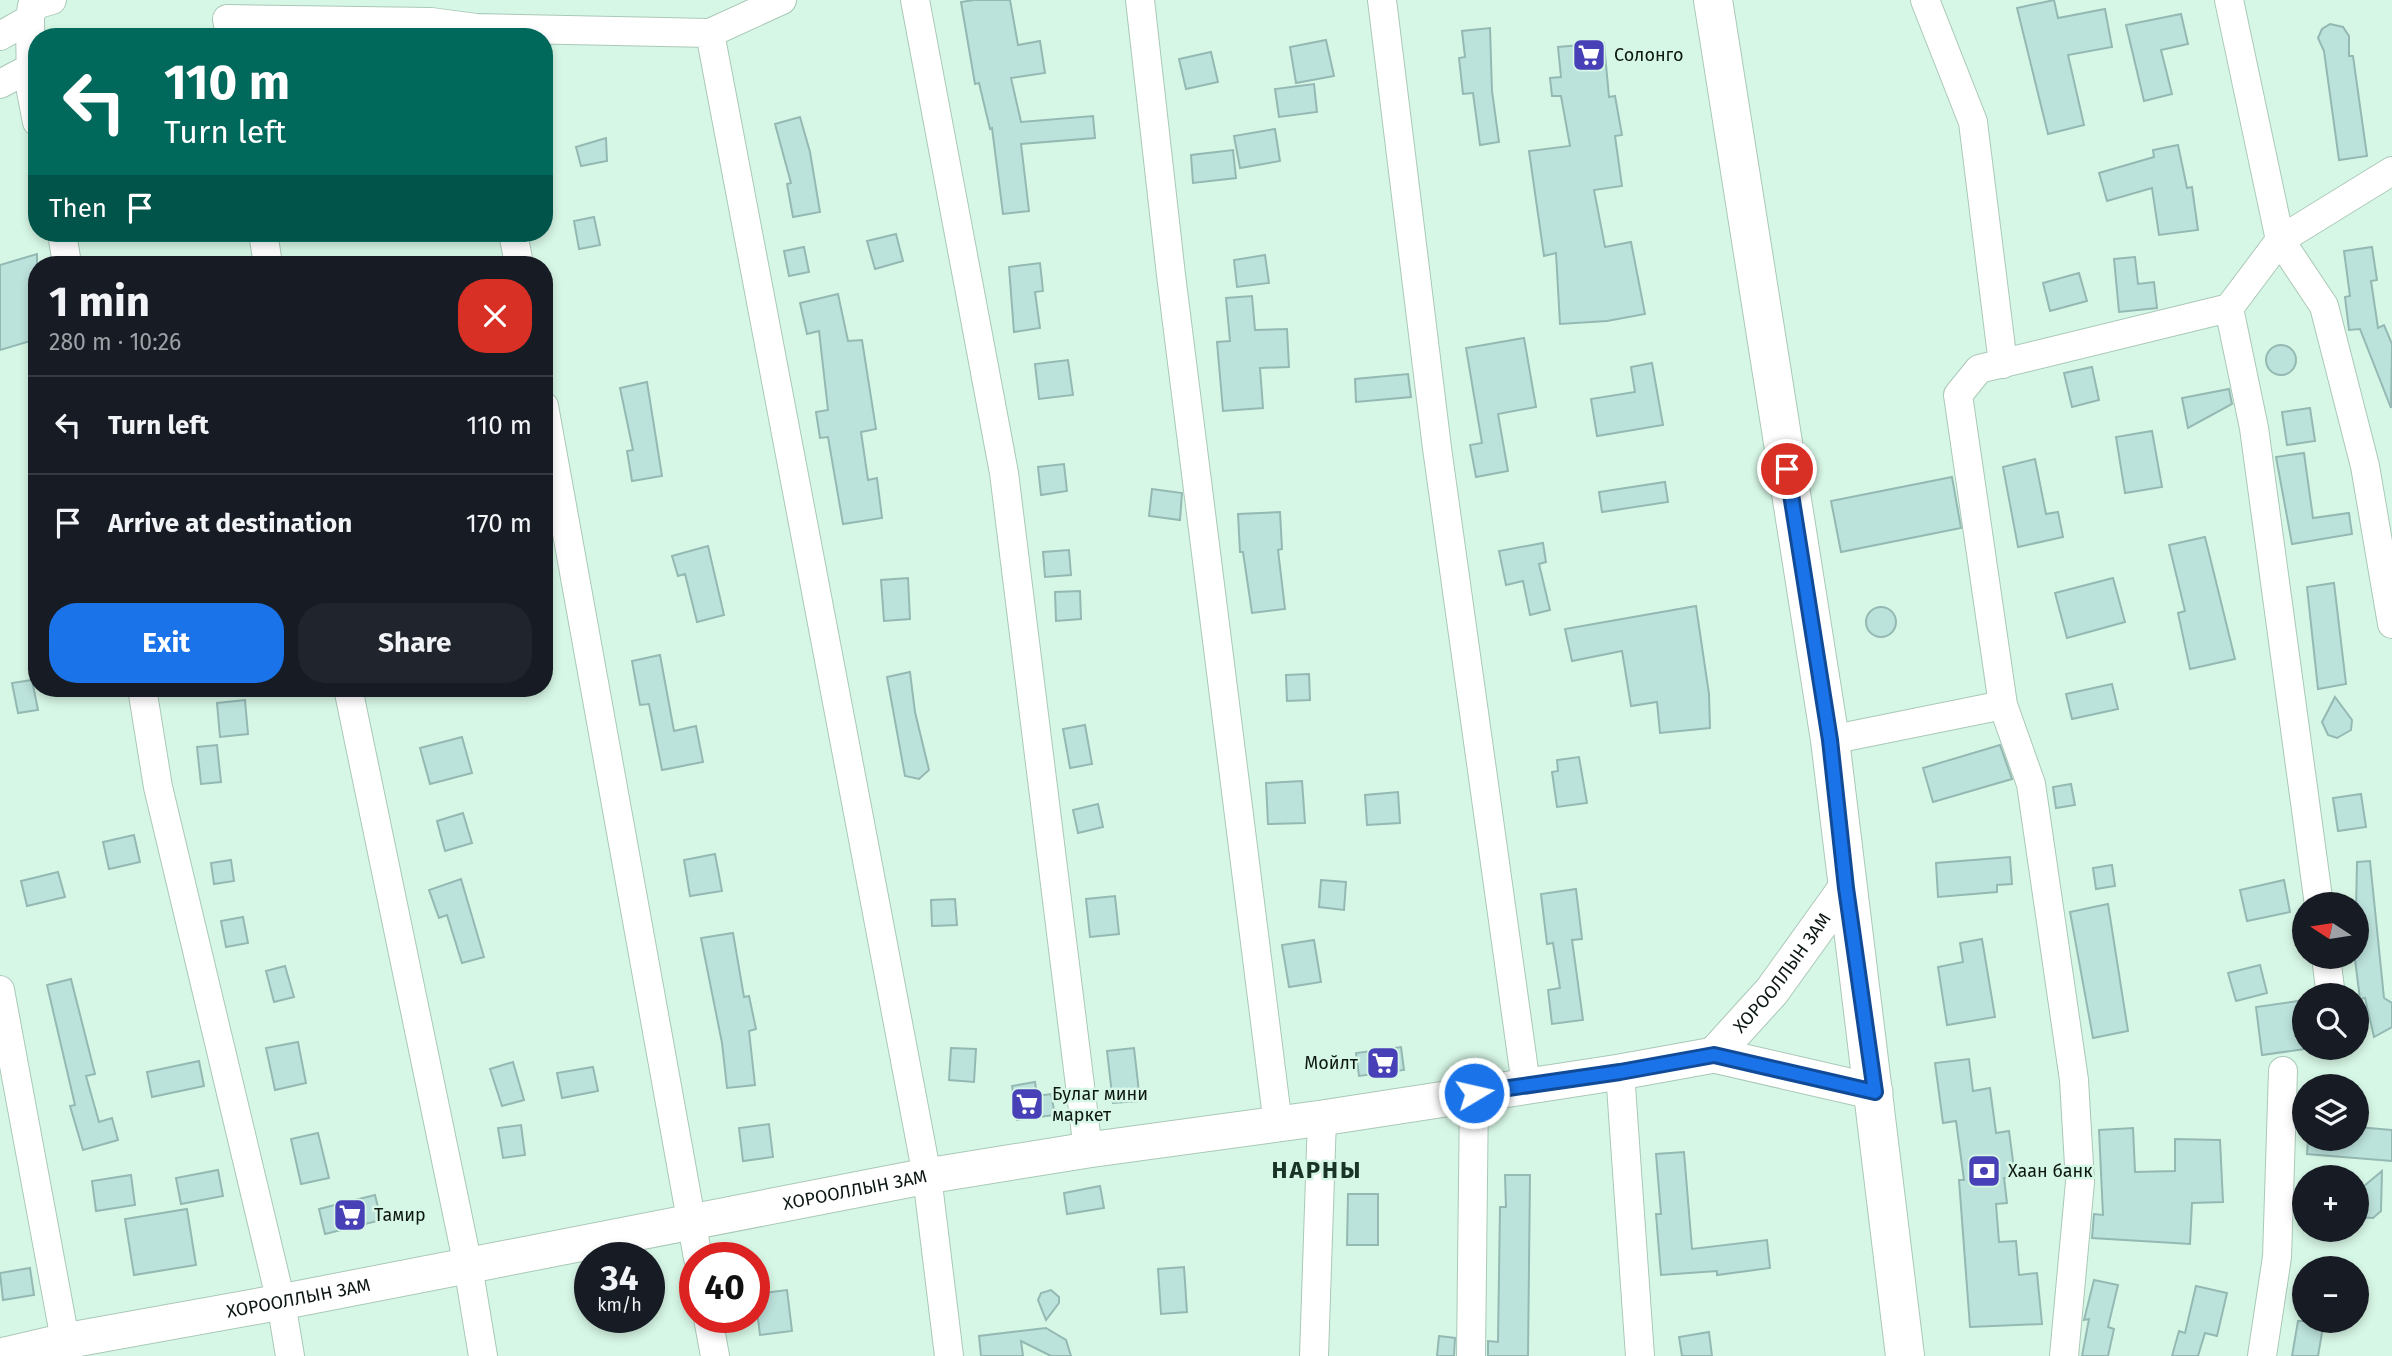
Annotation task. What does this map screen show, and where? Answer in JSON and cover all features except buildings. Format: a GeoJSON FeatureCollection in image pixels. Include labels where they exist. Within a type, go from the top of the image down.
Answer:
{"type":"FeatureCollection","features":[{"type":"Feature","properties":{"kind":"main road"},"geometry":{"type":"LineString","coordinates":[[1713,0],[1830,740],[1846,888],[1875,1092],[1905,1356]]}},
{"type":"Feature","properties":{"kind":"street"},"geometry":{"type":"LineString","coordinates":[[553,32],[710,33],[782,0]]}},
{"type":"Feature","properties":{"kind":"street"},"geometry":{"type":"LineString","coordinates":[[915,0],[1004,473],[1088,1150]]}},
{"type":"Feature","properties":{"kind":"street"},"geometry":{"type":"LineString","coordinates":[[1140,0],[1173,289],[1278,1125]]}},
{"type":"Feature","properties":{"kind":"street"},"geometry":{"type":"LineString","coordinates":[[1382,0],[1437,448],[1526,1085]]}},
{"type":"Feature","properties":{"kind":"street"},"geometry":{"type":"LineString","coordinates":[[1925,0],[1973,122],[2003,364]]}},
{"type":"Feature","properties":{"kind":"street"},"geometry":{"type":"LineString","coordinates":[[2229,0],[2280,240],[2324,306],[2365,466],[2392,624]]}},
{"type":"Feature","properties":{"kind":"street"},"geometry":{"type":"LineString","coordinates":[[0,36],[36,6]]}},
{"type":"Feature","properties":{"kind":"street"},"geometry":{"type":"LineString","coordinates":[[35,28],[36,6]]}},
{"type":"Feature","properties":{"kind":"street"},"geometry":{"type":"LineString","coordinates":[[229,28],[228,19],[431,22],[459,28]]}},
{"type":"Feature","properties":{"kind":"street"},"geometry":{"type":"LineString","coordinates":[[710,33],[927,1176],[949,1356]]}},
{"type":"Feature","properties":{"kind":"street"},"geometry":{"type":"LineString","coordinates":[[0,84],[28,69]]}},
{"type":"Feature","properties":{"kind":"street"},"geometry":{"type":"LineString","coordinates":[[2064,1356],[2080,1182],[2074,1080],[2031,783],[2003,705],[1958,395],[1979,369],[2229,308],[2280,240],[2392,171]]}},
{"type":"Feature","properties":{"kind":"street"},"geometry":{"type":"LineString","coordinates":[[2229,308],[2254,428],[2317,892]]}},
{"type":"Feature","properties":{"kind":"street"},"geometry":{"type":"LineString","coordinates":[[553,456],[695,1242]]}},
{"type":"Feature","properties":{"kind":"street"},"geometry":{"type":"LineString","coordinates":[[143,697],[158,787],[281,1302],[290,1356]]}},
{"type":"Feature","properties":{"kind":"street"},"geometry":{"type":"LineString","coordinates":[[350,697],[468,1266],[483,1356]]}},
{"type":"Feature","properties":{"kind":"street"},"geometry":{"type":"LineString","coordinates":[[1830,740],[2003,705]]}},
{"type":"Feature","properties":{"kind":"street","name":"ХОРООЛЛЫН ЗАМ"},"geometry":{"type":"LineString","coordinates":[[1714,1055],[1772,991],[1846,888]]}},
{"type":"Feature","properties":{"kind":"street"},"geometry":{"type":"LineString","coordinates":[[0,990],[66,1348]]}},
{"type":"Feature","properties":{"kind":"street","name":"ХОРООЛЛЫН ЗАМ"},"geometry":{"type":"LineString","coordinates":[[1,1356],[66,1348],[281,1302],[927,1176],[1088,1150],[1278,1125],[1714,1055],[1875,1092]]}},
{"type":"Feature","properties":{"kind":"street"},"geometry":{"type":"LineString","coordinates":[[2262,1356],[2277,1257],[2283,1071]]}},
{"type":"Feature","properties":{"kind":"street"},"geometry":{"type":"LineString","coordinates":[[1620,1072],[1640,1356]]}},
{"type":"Feature","properties":{"kind":"street"},"geometry":{"type":"LineString","coordinates":[[1471,1356],[1474,1093]]}},
{"type":"Feature","properties":{"kind":"street"},"geometry":{"type":"LineString","coordinates":[[1314,1356],[1322,1118]]}},
{"type":"Feature","properties":{"kind":"street"},"geometry":{"type":"LineString","coordinates":[[711,1333],[715,1356]]}},
{"type":"Feature","properties":{"kind":"place","name":"Солонго"},"geometry":{"type":"Point","coordinates":[1589,55]}},
{"type":"Feature","properties":{"kind":"place","name":"Мойлт"},"geometry":{"type":"Point","coordinates":[1383,1063]}},
{"type":"Feature","properties":{"kind":"place","name":"Булаг мини маркет"},"geometry":{"type":"Point","coordinates":[1027,1104]}},
{"type":"Feature","properties":{"kind":"place","name":"Хаан банк"},"geometry":{"type":"Point","coordinates":[1984,1171]}},
{"type":"Feature","properties":{"kind":"place","name":"Тамир"},"geometry":{"type":"Point","coordinates":[350,1215]}},
{"type":"Feature","properties":{"kind":"district","name":"НАРНЫ"},"geometry":{"type":"Point","coordinates":[1317,1170]}},
{"type":"Feature","properties":{"kind":"route"},"geometry":{"type":"LineString","coordinates":[[1474,1093],[1714,1055],[1875,1092],[1846,888],[1830,740],[1787,469]]}}]}
